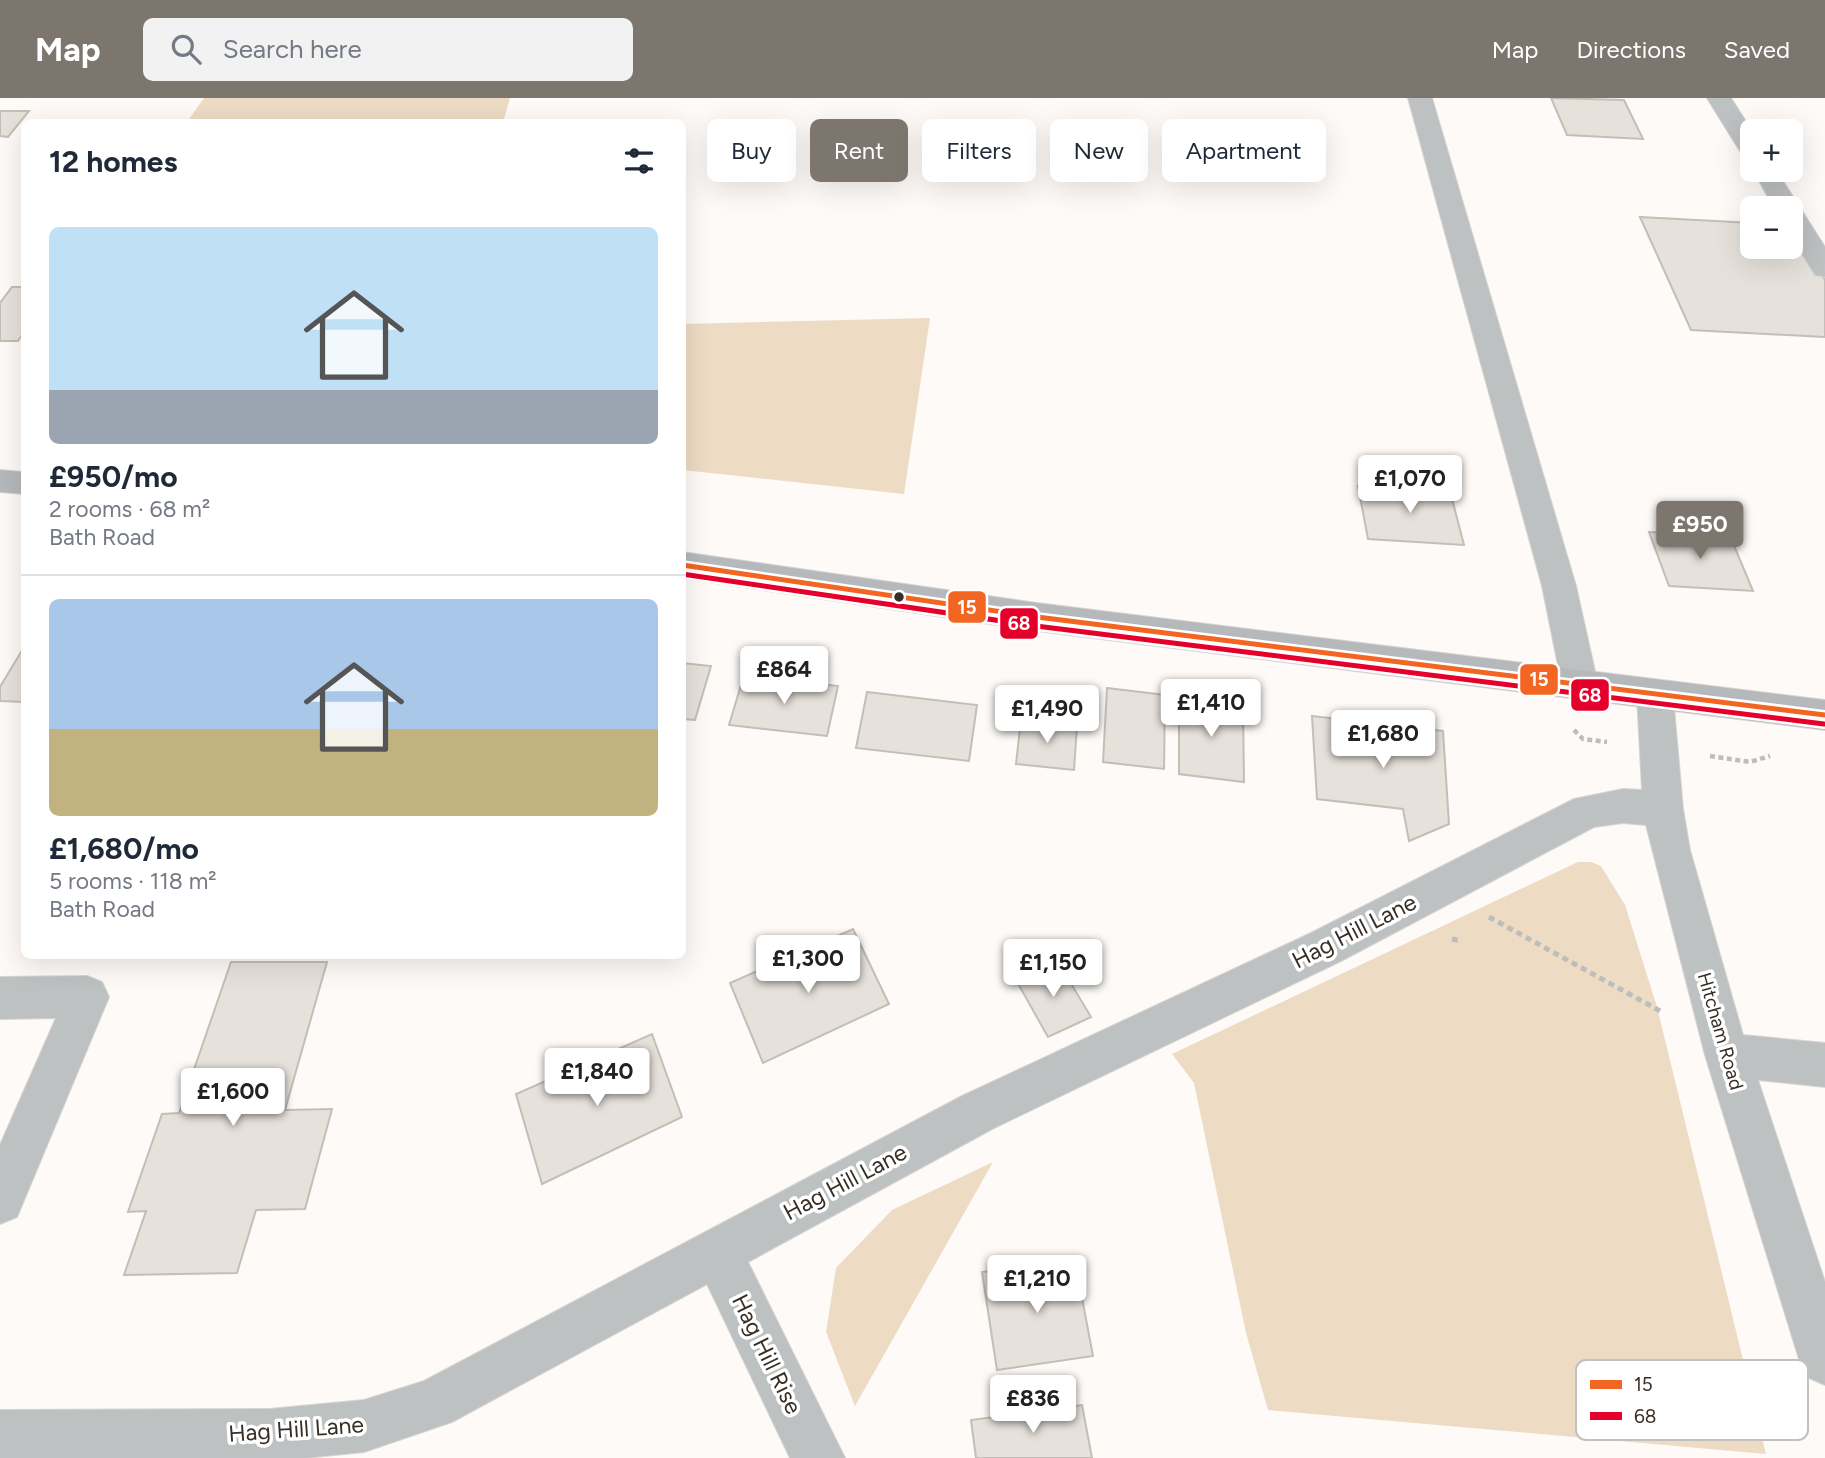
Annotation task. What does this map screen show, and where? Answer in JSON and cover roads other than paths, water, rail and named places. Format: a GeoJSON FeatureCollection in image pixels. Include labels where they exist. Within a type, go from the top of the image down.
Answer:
{"type":"FeatureCollection","features":[{"type":"Feature","properties":{"kind":"main road"},"geometry":{"type":"LineString","coordinates":[[0,481],[21,483]]}},
{"type":"Feature","properties":{"kind":"main road"},"geometry":{"type":"LineString","coordinates":[[686,566],[1037,617],[1825,715]]}},
{"type":"Feature","properties":{"kind":"street"},"geometry":{"type":"LineString","coordinates":[[1420,98],[1559,586],[1580,685]]}},
{"type":"Feature","properties":{"kind":"street"},"geometry":{"type":"LineString","coordinates":[[1719,98],[1740,132]]}},
{"type":"Feature","properties":{"kind":"street"},"geometry":{"type":"LineString","coordinates":[[1803,234],[1825,269]]}},
{"type":"Feature","properties":{"kind":"street","name":"Hitcham Road"},"geometry":{"type":"LineString","coordinates":[[1655,695],[1663,809],[1670,850],[1726,1051],[1825,1359]]}},
{"type":"Feature","properties":{"kind":"street","name":"Hag Hill Lane"},"geometry":{"type":"LineString","coordinates":[[0,1436],[270,1435],[364,1426],[434,1404],[716,1250],[978,1112],[1326,947],[1588,811],[1623,806],[1663,809]]}},
{"type":"Feature","properties":{"kind":"street"},"geometry":{"type":"LineString","coordinates":[[0,999],[87,997],[0,1200]]}},
{"type":"Feature","properties":{"kind":"street"},"geometry":{"type":"LineString","coordinates":[[1726,1051],[1825,1065]]}},
{"type":"Feature","properties":{"kind":"street","name":"Hag Hill Rise"},"geometry":{"type":"LineString","coordinates":[[716,1250],[818,1458]]}}]}
